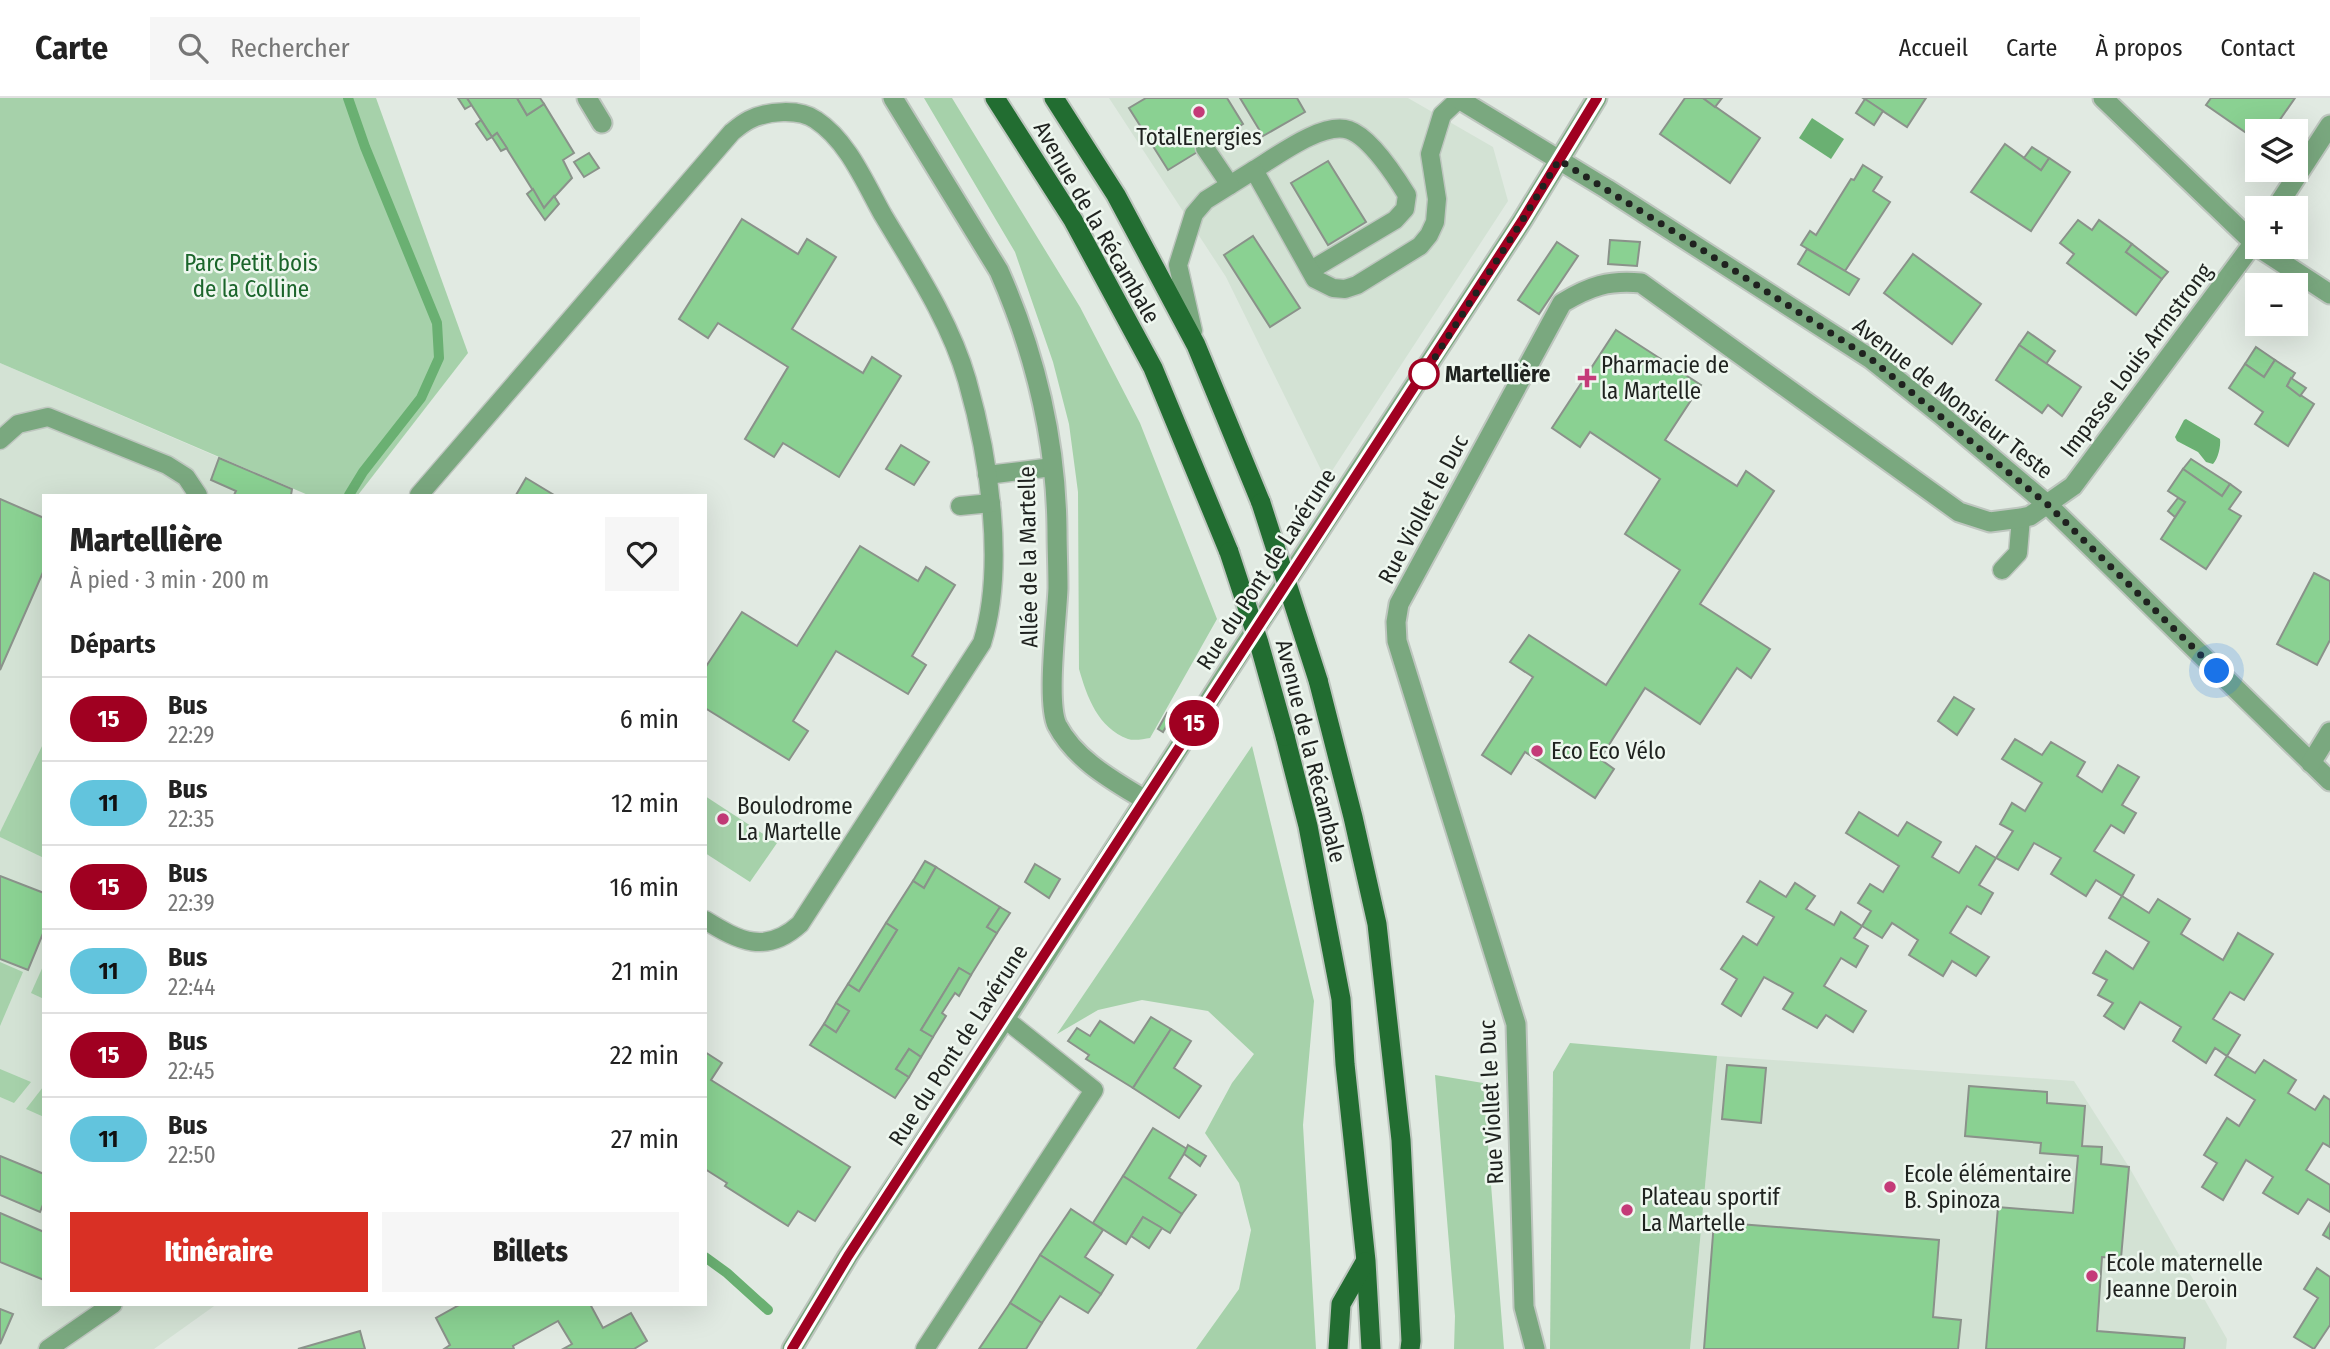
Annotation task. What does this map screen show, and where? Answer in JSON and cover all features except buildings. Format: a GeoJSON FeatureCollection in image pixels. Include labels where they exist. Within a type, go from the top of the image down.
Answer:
{"type":"FeatureCollection","features":[{"type":"Feature","properties":{"kind":"main road","name":"Avenue de la Récambale"},"geometry":{"type":"LineString","coordinates":[[995,98],[1073,220],[1153,368],[1229,552],[1259,643],[1308,826],[1341,999],[1346,1077],[1366,1261],[1371,1349]]}},
{"type":"Feature","properties":{"kind":"main road","name":"Avenue de la Récambale"},"geometry":{"type":"LineString","coordinates":[[1054,98],[1116,195],[1196,345],[1261,503],[1318,680],[1377,924],[1401,1140],[1413,1347]]}},
{"type":"Feature","properties":{"kind":"main road"},"geometry":{"type":"LineString","coordinates":[[1338,1349],[1341,1304],[1366,1261]]}},
{"type":"Feature","properties":{"kind":"street"},"geometry":{"type":"LineString","coordinates":[[587,98],[601,122]]}},
{"type":"Feature","properties":{"kind":"street","name":"Allée de la Martelle"},"geometry":{"type":"LineString","coordinates":[[893,98],[999,271],[1013,302],[1037,377],[1053,467],[1057,525],[1058,587],[1052,703],[1057,724],[1080,755],[1145,800]]}},
{"type":"Feature","properties":{"kind":"street","name":"Rue du Pont de Lavérune"},"geometry":{"type":"LineString","coordinates":[[792,1349],[848,1256],[1480,288],[1597,98]]}},
{"type":"Feature","properties":{"kind":"street"},"geometry":{"type":"LineString","coordinates":[[2103,98],[2245,233]]}},
{"type":"Feature","properties":{"kind":"street","name":"Avenue de Monsieur Teste"},"geometry":{"type":"LineString","coordinates":[[1458,99],[1559,160],[1871,359],[2048,505],[2330,781]]}},
{"type":"Feature","properties":{"kind":"street"},"geometry":{"type":"LineString","coordinates":[[2284,196],[2330,125]]}},
{"type":"Feature","properties":{"kind":"street","name":"Impasse Louis Armstrong"},"geometry":{"type":"LineString","coordinates":[[2048,505],[2073,486],[2245,258]]}},
{"type":"Feature","properties":{"kind":"street"},"geometry":{"type":"LineString","coordinates":[[2279,259],[2330,294]]}},
{"type":"Feature","properties":{"kind":"street","name":"Rue Viollet le Duc"},"geometry":{"type":"LineString","coordinates":[[1535,1349],[1524,1307],[1516,1024],[1397,641],[1396,622],[1399,604],[1562,303],[1581,292],[1618,281],[1641,283],[1959,512],[1990,522],[2030,516],[2048,505]]}},
{"type":"Feature","properties":{"kind":"street"},"geometry":{"type":"LineString","coordinates":[[2311,763],[2330,732]]}},
{"type":"Feature","properties":{"kind":"lane"},"geometry":{"type":"LineString","coordinates":[[1254,170],[1315,279],[1334,288],[1345,289],[1357,285],[1420,246],[1435,222],[1437,199],[1430,154],[1442,115],[1458,99]]}},
{"type":"Feature","properties":{"kind":"lane"},"geometry":{"type":"LineString","coordinates":[[420,494],[732,132],[748,120],[766,114],[801,113],[816,120],[840,143],[925,287],[953,342],[967,381],[991,503],[993,588],[990,620],[982,643],[800,924],[791,932],[763,942],[735,938],[707,921]]}},
{"type":"Feature","properties":{"kind":"lane"},"geometry":{"type":"LineString","coordinates":[[1196,345],[1178,265],[1194,214],[1206,200],[1308,137],[1327,130],[1347,129],[1360,136],[1376,152],[1407,195],[1405,209],[1395,220],[1311,270]]}},
{"type":"Feature","properties":{"kind":"lane"},"geometry":{"type":"LineString","coordinates":[[1205,148],[1230,184]]}},
{"type":"Feature","properties":{"kind":"lane"},"geometry":{"type":"LineString","coordinates":[[0,440],[18,424],[48,416],[167,466],[186,477],[197,494]]}},
{"type":"Feature","properties":{"kind":"lane"},"geometry":{"type":"LineString","coordinates":[[987,475],[1053,467]]}},
{"type":"Feature","properties":{"kind":"lane"},"geometry":{"type":"LineString","coordinates":[[960,506],[991,503]]}},
{"type":"Feature","properties":{"kind":"lane"},"geometry":{"type":"LineString","coordinates":[[2002,570],[2018,553],[2021,518]]}},
{"type":"Feature","properties":{"kind":"lane"},"geometry":{"type":"LineString","coordinates":[[925,1349],[1094,1090],[1005,1019]]}},
{"type":"Feature","properties":{"kind":"lane"},"geometry":{"type":"LineString","coordinates":[[48,1349],[110,1306]]}},
{"type":"Feature","properties":{"kind":"shaded area"},"geometry":{"type":"Polygon","coordinates":[[[1109,98],[1408,98],[1493,147],[1508,201],[1326,480],[1226,277],[1109,98]]]}},
{"type":"Feature","properties":{"kind":"shaded area"},"geometry":{"type":"Polygon","coordinates":[[[1812,118],[1844,139],[1831,159],[1799,138],[1812,118]]]}},
{"type":"Feature","properties":{"kind":"shaded area"},"geometry":{"type":"Polygon","coordinates":[[[0,363],[292,489],[291,494],[42,494],[42,1306],[214,1306],[154,1349],[0,1349],[0,363]]]}},
{"type":"Feature","properties":{"kind":"shaded area"},"geometry":{"type":"Polygon","coordinates":[[[2186,419],[2220,439],[2219,452],[2213,464],[2177,441],[2175,437],[2186,419]]]}},
{"type":"Feature","properties":{"kind":"shaded area","name":"Ecole élémentaire B. Spinoza"},"geometry":{"type":"Polygon","coordinates":[[[1717,1056],[2074,1081],[2129,1167],[2227,1339],[2226,1349],[1690,1349],[1717,1056]]]}},
{"type":"Feature","properties":{"kind":"green space","name":"Parc Petit bois de la Colline"},"geometry":{"type":"Polygon","coordinates":[[[0,98],[376,98],[468,353],[359,494],[306,494],[0,363],[0,98]]]}},
{"type":"Feature","properties":{"kind":"green space"},"geometry":{"type":"Polygon","coordinates":[[[924,98],[952,98],[1080,307],[1140,423],[1217,619],[1150,738],[1130,740],[1118,734],[1101,719],[1086,690],[1079,669],[1078,492],[1069,424],[1053,362],[1015,252],[924,98]]]}},
{"type":"Feature","properties":{"kind":"green space"},"geometry":{"type":"Polygon","coordinates":[[[42,746],[42,857],[0,837],[42,746]]]}},
{"type":"Feature","properties":{"kind":"green space"},"geometry":{"type":"Polygon","coordinates":[[[1252,746],[1314,1001],[1303,1125],[1316,1349],[1196,1349],[1239,1289],[1251,1230],[1239,1183],[1205,1133],[1232,1083],[1254,1054],[1208,1011],[1142,1000],[1098,1010],[1057,1034],[1252,746]]]}},
{"type":"Feature","properties":{"kind":"green space","name":"Boulodrome La Martelle"},"geometry":{"type":"Polygon","coordinates":[[[707,797],[777,843],[750,882],[707,854],[707,797]]]}},
{"type":"Feature","properties":{"kind":"green space"},"geometry":{"type":"Polygon","coordinates":[[[0,962],[23,972],[0,1026],[0,962]]]}},
{"type":"Feature","properties":{"kind":"green space"},"geometry":{"type":"Polygon","coordinates":[[[42,968],[42,998],[31,993],[42,968]]]}},
{"type":"Feature","properties":{"kind":"green space","name":"Plateau sportif La Martelle"},"geometry":{"type":"Polygon","coordinates":[[[1570,1043],[1717,1056],[1690,1349],[1550,1349],[1553,1072],[1570,1043]]]}},
{"type":"Feature","properties":{"kind":"green space"},"geometry":{"type":"Polygon","coordinates":[[[0,1069],[31,1082],[14,1103],[0,1097],[0,1069]]]}},
{"type":"Feature","properties":{"kind":"green space"},"geometry":{"type":"Polygon","coordinates":[[[1435,1075],[1483,1083],[1504,1349],[1454,1349],[1455,1316],[1435,1075]]]}},
{"type":"Feature","properties":{"kind":"green space"},"geometry":{"type":"Polygon","coordinates":[[[42,1088],[42,1116],[26,1109],[42,1088]]]}},
{"type":"Feature","properties":{"kind":"waterway"},"geometry":{"type":"LineString","coordinates":[[348,98],[365,147],[437,323],[439,358],[421,398],[363,472],[350,494]]}},
{"type":"Feature","properties":{"kind":"waterway"},"geometry":{"type":"LineString","coordinates":[[707,1258],[768,1310]]}},
{"type":"Feature","properties":{"kind":"bus line","name":"15"},"geometry":{"type":"LineString","coordinates":[[792,1349],[848,1256],[1423,376],[1597,98]]}},
{"type":"Feature","properties":{"kind":"place","name":"TotalEnergies"},"geometry":{"type":"Point","coordinates":[1199,112]}},
{"type":"Feature","properties":{"kind":"place","name":"Martellière"},"geometry":{"type":"Point","coordinates":[1424,374]}},
{"type":"Feature","properties":{"kind":"place","name":"Pharmacie de la Martelle"},"geometry":{"type":"Point","coordinates":[1587,378]}},
{"type":"Feature","properties":{"kind":"place","name":"Eco Eco Vélo"},"geometry":{"type":"Point","coordinates":[1537,751]}},
{"type":"Feature","properties":{"kind":"place","name":"Boulodrome La Martelle"},"geometry":{"type":"Point","coordinates":[723,819]}},
{"type":"Feature","properties":{"kind":"place","name":"Ecole élémentaire B. Spinoza"},"geometry":{"type":"Point","coordinates":[1890,1187]}},
{"type":"Feature","properties":{"kind":"place","name":"Plateau sportif La Martelle"},"geometry":{"type":"Point","coordinates":[1627,1210]}},
{"type":"Feature","properties":{"kind":"place","name":"Ecole maternelle Jeanne Deroin"},"geometry":{"type":"Point","coordinates":[2092,1276]}},
{"type":"Feature","properties":{"kind":"route"},"geometry":{"type":"LineString","coordinates":[[1424,374],[1423,376],[1559,160],[1871,359],[2048,505],[2217,671]]}}]}
